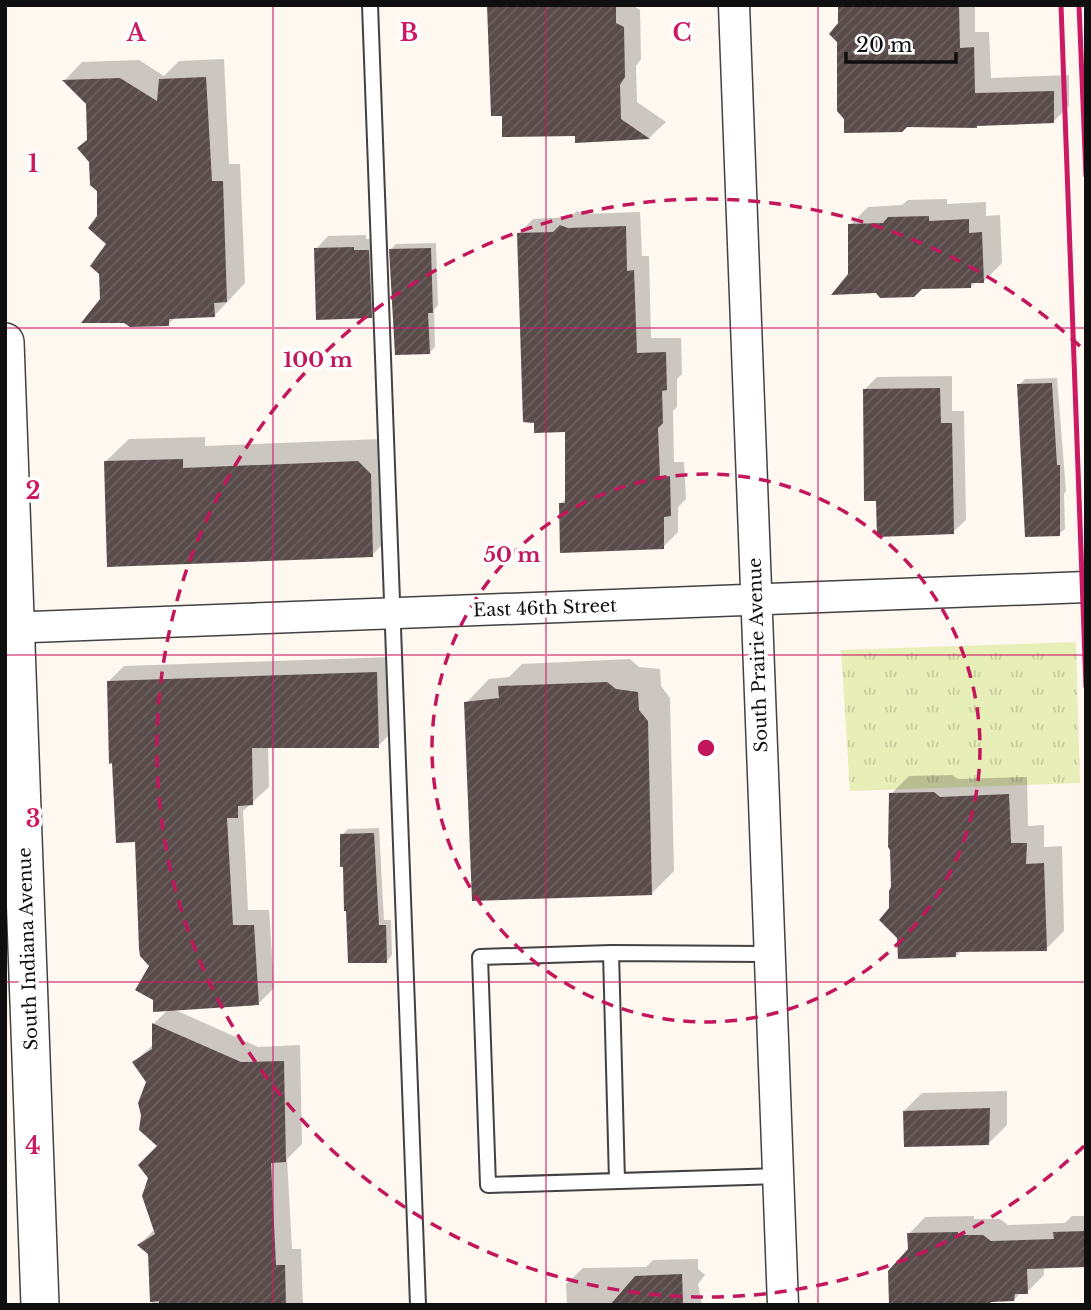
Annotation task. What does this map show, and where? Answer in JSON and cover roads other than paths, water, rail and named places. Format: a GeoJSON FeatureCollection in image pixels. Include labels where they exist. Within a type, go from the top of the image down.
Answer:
{"type":"FeatureCollection","features":[{"type":"Feature","properties":{"kind":"street","name":"South Prairie Avenue"},"geometry":{"type":"LineString","coordinates":[[734,5],[783,1305]]}},
{"type":"Feature","properties":{"kind":"street","name":"South Indiana Avenue"},"geometry":{"type":"LineString","coordinates":[[5,342],[10,628],[40,1305]]}},
{"type":"Feature","properties":{"kind":"street","name":"East 46th Street"},"geometry":{"type":"LineString","coordinates":[[10,628],[1086,587]]}},
{"type":"Feature","properties":{"kind":"lane"},"geometry":{"type":"LineString","coordinates":[[370,5],[418,1305]]}},
{"type":"Feature","properties":{"kind":"lane"},"geometry":{"type":"LineString","coordinates":[[611,953],[617,1181]]}},
{"type":"Feature","properties":{"kind":"lane"},"geometry":{"type":"LineString","coordinates":[[769,954],[611,953],[480,957],[488,1185],[778,1175]]}},
{"type":"Feature","properties":{"kind":"railway"},"geometry":{"type":"LineString","coordinates":[[1061,5],[1086,687]]}},
{"type":"Feature","properties":{"kind":"railway"},"geometry":{"type":"LineString","coordinates":[[1079,5],[1086,176]]}}]}
